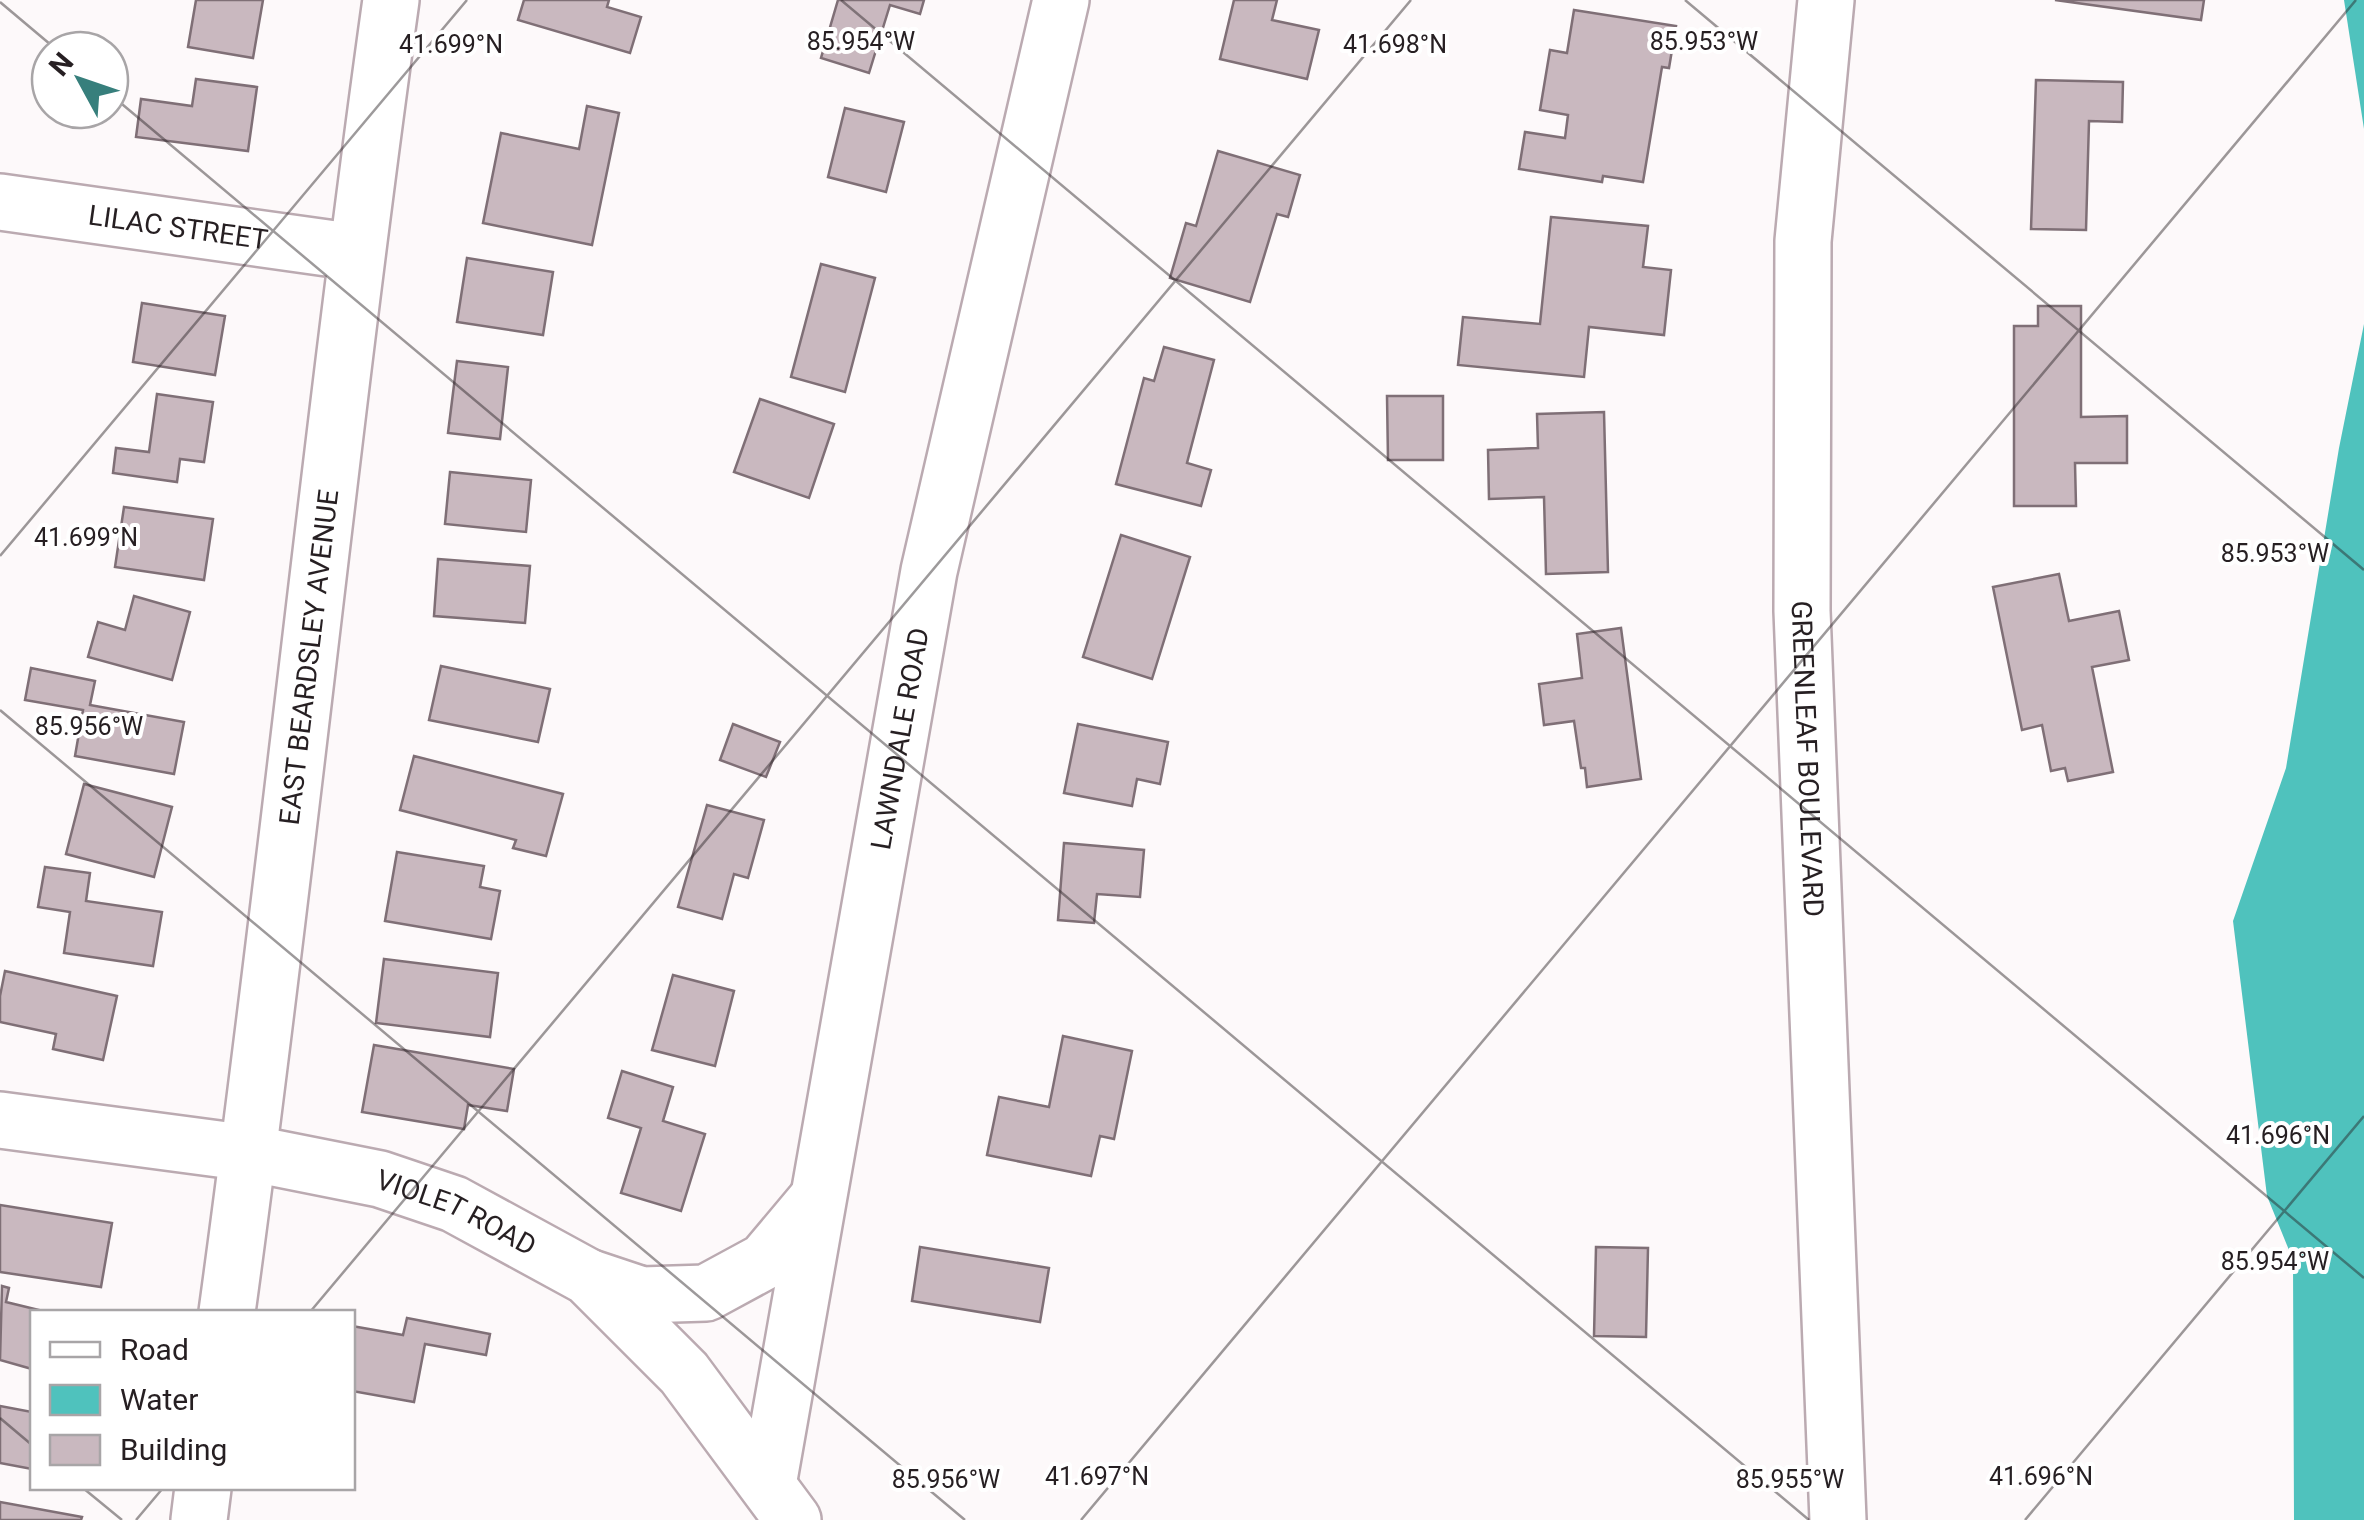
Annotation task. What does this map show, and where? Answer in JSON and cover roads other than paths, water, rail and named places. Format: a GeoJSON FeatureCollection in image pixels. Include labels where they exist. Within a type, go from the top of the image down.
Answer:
{"type":"FeatureCollection","features":[{"type":"Feature","properties":{"kind":"street","name":"EAST BEARDSLEY AVENUE"},"geometry":{"type":"LineString","coordinates":[[227,1310],[356,252],[391,0]]}},
{"type":"Feature","properties":{"kind":"street","name":"LAWNDALE ROAD"},"geometry":{"type":"LineString","coordinates":[[780,1503],[819,1197],[929,571],[1061,0]]}},
{"type":"Feature","properties":{"kind":"street","name":"GREENLEAF BOULEVARD"},"geometry":{"type":"LineString","coordinates":[[1826,0],[1802,241],[1802,611],[1838,1520]]}},
{"type":"Feature","properties":{"kind":"street","name":"LILAC STREET"},"geometry":{"type":"LineString","coordinates":[[0,202],[356,252]]}},
{"type":"Feature","properties":{"kind":"street","name":"VIOLET ROAD"},"geometry":{"type":"LineString","coordinates":[[0,1120],[249,1153],[380,1179],[454,1204],[588,1277],[684,1373],[780,1503]]}},
{"type":"Feature","properties":{"kind":"street"},"geometry":{"type":"LineString","coordinates":[[588,1277],[642,1295],[706,1293],[765,1261],[819,1197]]}},
{"type":"Feature","properties":{"kind":"street"},"geometry":{"type":"LineString","coordinates":[[198,1520],[203,1490]]}},
{"type":"Feature","properties":{"kind":"water"},"geometry":{"type":"Polygon","coordinates":[[[2344,0],[2364,0],[2364,129],[2344,0]]]}},
{"type":"Feature","properties":{"kind":"water"},"geometry":{"type":"Polygon","coordinates":[[[2364,324],[2364,1520],[2294,1520],[2293,1260],[2267,1196],[2233,921],[2286,768],[2339,448],[2364,324]]]}}]}
